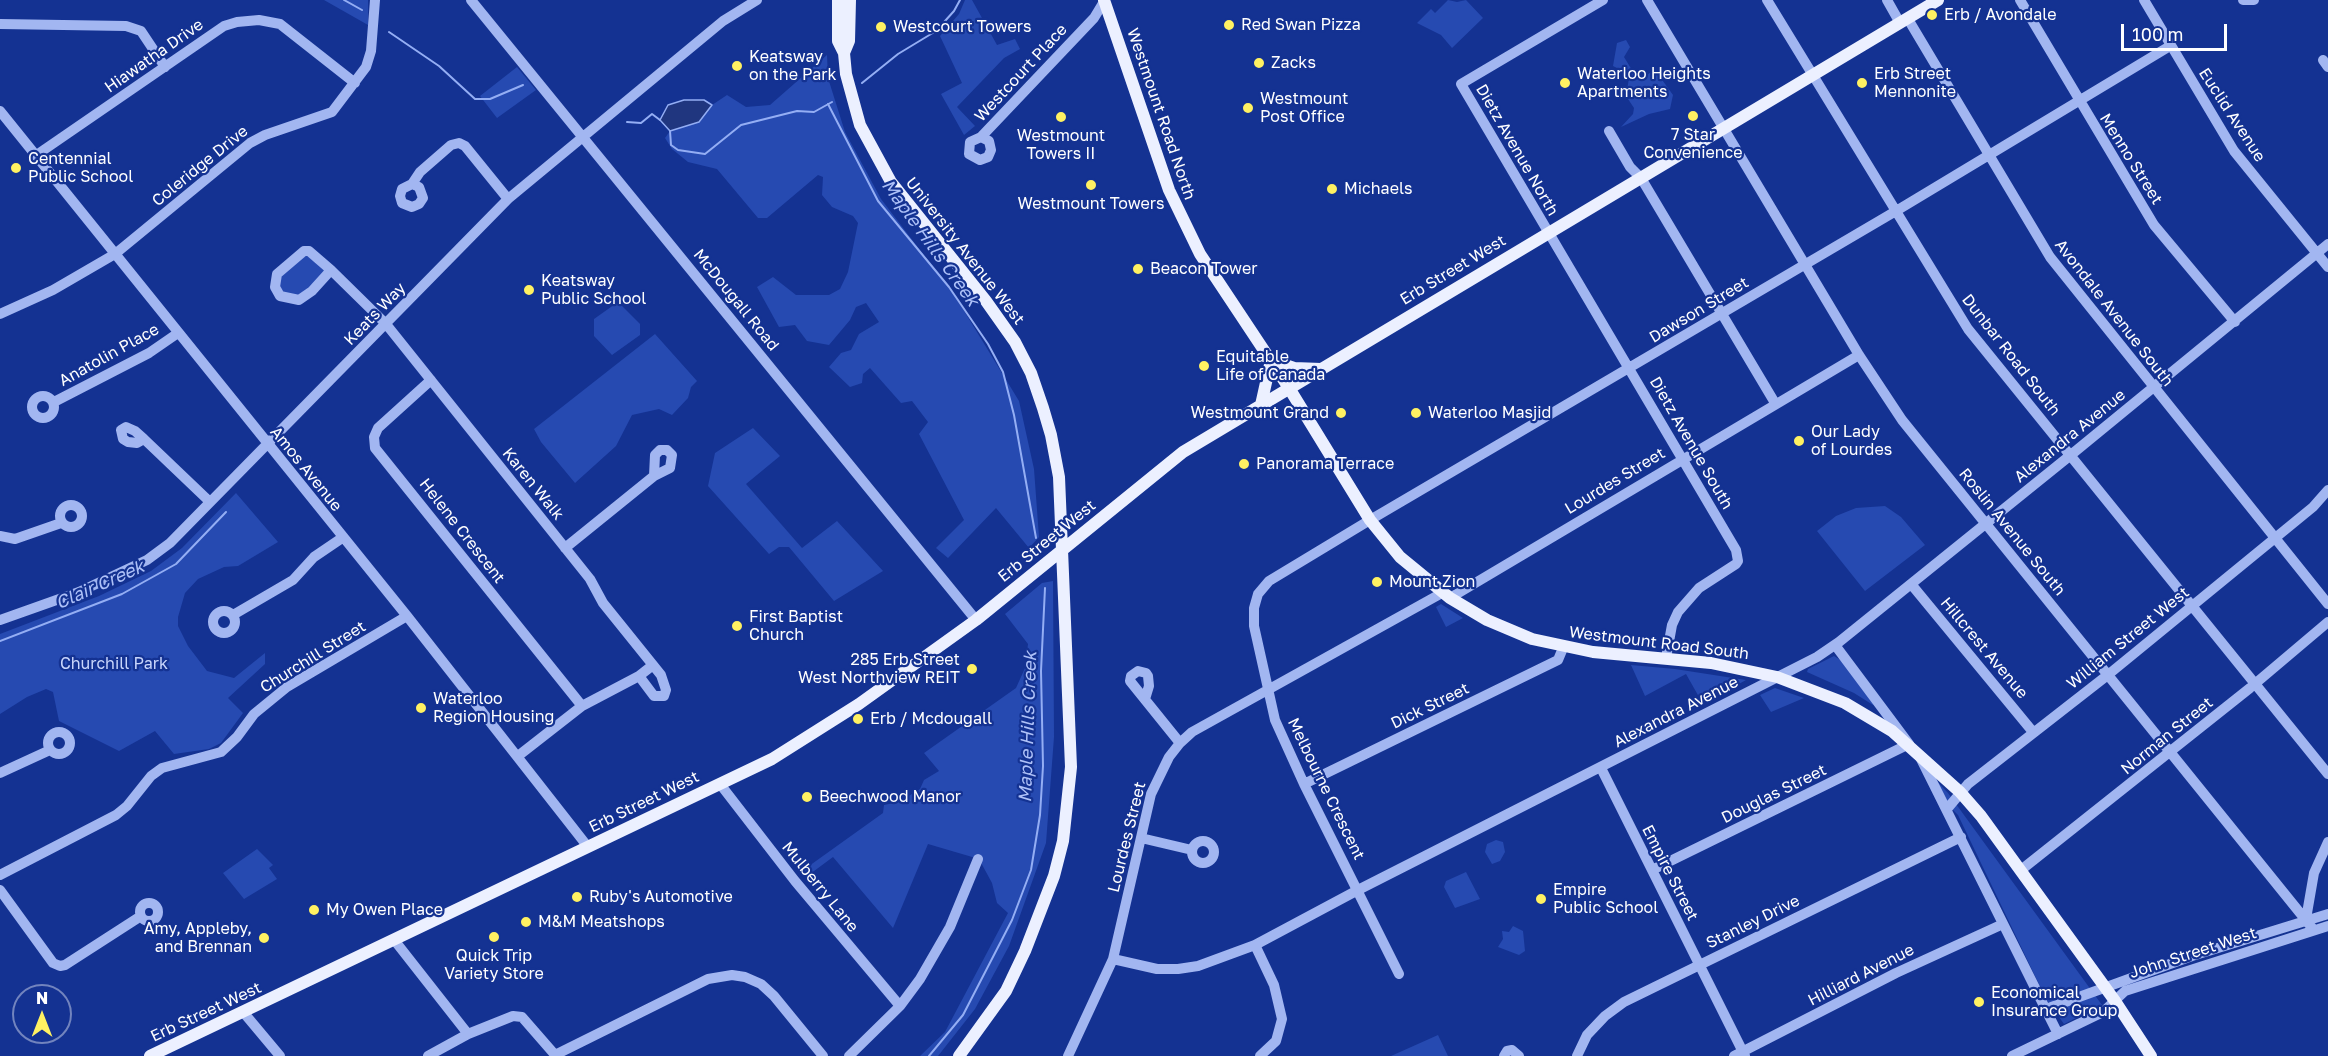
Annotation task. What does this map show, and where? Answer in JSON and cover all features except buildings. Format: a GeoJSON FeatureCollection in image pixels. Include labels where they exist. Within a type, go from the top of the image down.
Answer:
{"type":"FeatureCollection","features":[{"type":"Feature","properties":{"kind":"main road","name":"University Avenue West"},"geometry":{"type":"LineString","coordinates":[[838,0],[838,41],[844,53],[852,99],[872,149],[891,182],[986,301],[1015,342],[1030,373],[1052,435],[1059,477],[1064,549],[1071,767],[1063,841],[1054,876],[1006,991],[959,1056]]}},
{"type":"Feature","properties":{"kind":"main road","name":"University Avenue West"},"geometry":{"type":"LineString","coordinates":[[844,53],[849,41],[850,0]]}},
{"type":"Feature","properties":{"kind":"main road","name":"Westmount Road North"},"geometry":{"type":"LineString","coordinates":[[1104,0],[1179,214],[1205,262],[1289,388]]}},
{"type":"Feature","properties":{"kind":"main road","name":"Erb Street West"},"geometry":{"type":"LineString","coordinates":[[150,1056],[772,759],[828,725],[976,620],[1184,452],[1547,232],[1938,0]]}},
{"type":"Feature","properties":{"kind":"main road"},"geometry":{"type":"LineString","coordinates":[[1261,405],[1271,360],[1294,368],[1321,369]]}},
{"type":"Feature","properties":{"kind":"main road","name":"Westmount Road South"},"geometry":{"type":"LineString","coordinates":[[1289,388],[1370,520],[1400,557],[1446,595],[1488,620],[1532,639],[1563,648],[1666,658],[1744,669],[1777,677],[1845,703],[1913,748],[1960,792],[2021,870],[2106,988],[2151,1056]]}},
{"type":"Feature","properties":{"kind":"street","name":"Coleridge Drive"},"geometry":{"type":"LineString","coordinates":[[0,314],[53,290],[115,254],[250,143],[265,135],[328,114],[338,106],[366,67],[371,51],[375,0]]}},
{"type":"Feature","properties":{"kind":"street","name":"McDougall Road"},"geometry":{"type":"LineString","coordinates":[[471,0],[976,620]]}},
{"type":"Feature","properties":{"kind":"street","name":"Keats Way"},"geometry":{"type":"LineString","coordinates":[[0,620],[79,592],[147,560],[170,543],[508,199],[723,21],[757,0]]}},
{"type":"Feature","properties":{"kind":"street","name":"Westcourt Place"},"geometry":{"type":"LineString","coordinates":[[981,137],[1094,18],[1104,0]]}},
{"type":"Feature","properties":{"kind":"street","name":"Dietz Avenue North"},"geometry":{"type":"LineString","coordinates":[[1547,232],[1461,84],[1603,0]]}},
{"type":"Feature","properties":{"kind":"street","name":"Roslin Avenue South"},"geometry":{"type":"LineString","coordinates":[[1647,0],[1804,265],[1902,420],[2313,929]]}},
{"type":"Feature","properties":{"kind":"street","name":"Dunbar Road South"},"geometry":{"type":"LineString","coordinates":[[1767,0],[1968,329],[2072,454],[2191,606],[2328,774]]}},
{"type":"Feature","properties":{"kind":"street","name":"Avondale Avenue South"},"geometry":{"type":"LineString","coordinates":[[1887,0],[1904,21],[2050,257],[2328,604]]}},
{"type":"Feature","properties":{"kind":"street","name":"Menno Street"},"geometry":{"type":"LineString","coordinates":[[2020,0],[2154,225],[2235,322]]}},
{"type":"Feature","properties":{"kind":"street","name":"Euclid Avenue"},"geometry":{"type":"LineString","coordinates":[[2144,0],[2234,151],[2328,267]]}},
{"type":"Feature","properties":{"kind":"street"},"geometry":{"type":"LineString","coordinates":[[2244,0],[2254,0]]}},
{"type":"Feature","properties":{"kind":"street","name":"Hiawatha Drive"},"geometry":{"type":"LineString","coordinates":[[35,156],[224,26],[246,20],[271,21],[280,24],[355,83]]}},
{"type":"Feature","properties":{"kind":"street"},"geometry":{"type":"LineString","coordinates":[[0,24],[126,26],[141,31],[165,67]]}},
{"type":"Feature","properties":{"kind":"street","name":"Dawson Street"},"geometry":{"type":"LineString","coordinates":[[1254,608],[1258,594],[1269,581],[1630,369],[2170,46]]}},
{"type":"Feature","properties":{"kind":"street","name":"Amos Avenue"},"geometry":{"type":"LineString","coordinates":[[0,111],[407,616],[588,847]]}},
{"type":"Feature","properties":{"kind":"street"},"geometry":{"type":"LineString","coordinates":[[1609,131],[1630,167],[1641,178],[1775,404]]}},
{"type":"Feature","properties":{"kind":"street"},"geometry":{"type":"LineString","coordinates":[[412,184],[420,172],[451,145],[459,143],[465,146],[508,199]]}},
{"type":"Feature","properties":{"kind":"street","name":"Dietz Avenue South"},"geometry":{"type":"LineString","coordinates":[[1547,232],[1736,550],[1738,561],[1699,588],[1678,612],[1672,625],[1666,658]]}},
{"type":"Feature","properties":{"kind":"street","name":"Alexandra Avenue"},"geometry":{"type":"LineString","coordinates":[[1113,959],[1157,969],[1178,969],[1198,966],[1255,945],[1835,645],[2235,322],[2328,244]]}},
{"type":"Feature","properties":{"kind":"street","name":"Karen Walk"},"geometry":{"type":"LineString","coordinates":[[331,270],[312,291],[299,300],[280,296],[274,287],[277,274],[306,251],[313,253],[331,270],[386,324],[590,579],[603,603],[664,682],[666,690],[664,696],[654,696],[639,676]]}},
{"type":"Feature","properties":{"kind":"street","name":"Anatolin Place"},"geometry":{"type":"LineString","coordinates":[[54,402],[148,353],[178,333]]}},
{"type":"Feature","properties":{"kind":"street","name":"Lourdes Street"},"geometry":{"type":"LineString","coordinates":[[1068,1056],[1113,959],[1155,784],[1169,757],[1192,732],[1267,689],[1446,595],[1859,355]]}},
{"type":"Feature","properties":{"kind":"street","name":"Helene Crescent"},"geometry":{"type":"LineString","coordinates":[[431,380],[378,428],[374,437],[375,448],[582,706]]}},
{"type":"Feature","properties":{"kind":"street"},"geometry":{"type":"LineString","coordinates":[[144,439],[210,502]]}},
{"type":"Feature","properties":{"kind":"street"},"geometry":{"type":"LineString","coordinates":[[565,548],[654,476]]}},
{"type":"Feature","properties":{"kind":"street","name":"William Street West"},"geometry":{"type":"LineString","coordinates":[[1947,809],[1960,792],[2313,507],[2328,490]]}},
{"type":"Feature","properties":{"kind":"street"},"geometry":{"type":"LineString","coordinates":[[0,536],[15,539],[61,523]]}},
{"type":"Feature","properties":{"kind":"street"},"geometry":{"type":"LineString","coordinates":[[233,615],[293,580],[314,557],[342,538]]}},
{"type":"Feature","properties":{"kind":"street","name":"Hillcrest Avenue"},"geometry":{"type":"LineString","coordinates":[[1911,584],[2033,732]]}},
{"type":"Feature","properties":{"kind":"street","name":"Melbourne Crescent"},"geometry":{"type":"LineString","coordinates":[[1254,608],[1254,626],[1278,728],[1399,974]]}},
{"type":"Feature","properties":{"kind":"street","name":"Churchill Street"},"geometry":{"type":"LineString","coordinates":[[0,875],[116,815],[127,806],[151,776],[162,768],[221,752],[237,737],[254,714],[287,687],[407,616]]}},
{"type":"Feature","properties":{"kind":"street","name":"Norman Street"},"geometry":{"type":"LineString","coordinates":[[2021,870],[2171,752],[2328,622]]}},
{"type":"Feature","properties":{"kind":"street","name":"Westmount Road South"},"geometry":{"type":"LineString","coordinates":[[1835,645],[1913,748],[1947,809],[2058,1034]]}},
{"type":"Feature","properties":{"kind":"street","name":"Dick Street"},"geometry":{"type":"LineString","coordinates":[[1304,784],[1558,660],[1563,648]]}},
{"type":"Feature","properties":{"kind":"street"},"geometry":{"type":"LineString","coordinates":[[518,756],[582,706],[639,676],[653,665]]}},
{"type":"Feature","properties":{"kind":"street"},"geometry":{"type":"LineString","coordinates":[[1145,699],[1180,743]]}},
{"type":"Feature","properties":{"kind":"street","name":"Douglas Street"},"geometry":{"type":"LineString","coordinates":[[1652,870],[1913,748]]}},
{"type":"Feature","properties":{"kind":"street"},"geometry":{"type":"LineString","coordinates":[[0,774],[50,750]]}},
{"type":"Feature","properties":{"kind":"street","name":"Empire Street"},"geometry":{"type":"LineString","coordinates":[[1601,768],[1741,1055]]}},
{"type":"Feature","properties":{"kind":"street","name":"Mulberry Lane"},"geometry":{"type":"LineString","coordinates":[[720,784],[795,881],[900,1006]]}},
{"type":"Feature","properties":{"kind":"street","name":"Stanley Drive"},"geometry":{"type":"LineString","coordinates":[[1577,1056],[1587,1035],[1605,1016],[1624,1002],[1961,837]]}},
{"type":"Feature","properties":{"kind":"street"},"geometry":{"type":"LineString","coordinates":[[1141,838],[1192,850]]}},
{"type":"Feature","properties":{"kind":"street"},"geometry":{"type":"LineString","coordinates":[[2306,919],[2314,873],[2328,842]]}},
{"type":"Feature","properties":{"kind":"street"},"geometry":{"type":"LineString","coordinates":[[849,1056],[900,1006],[950,927],[978,859]]}},
{"type":"Feature","properties":{"kind":"street"},"geometry":{"type":"LineString","coordinates":[[0,890],[53,963],[60,966],[141,916]]}},
{"type":"Feature","properties":{"kind":"street","name":"John Street West"},"geometry":{"type":"LineString","coordinates":[[2046,1009],[2306,919],[2328,914]]}},
{"type":"Feature","properties":{"kind":"street","name":"Hilliard Avenue"},"geometry":{"type":"LineString","coordinates":[[1741,1055],[1896,973],[2003,924]]}},
{"type":"Feature","properties":{"kind":"street","name":"John Street West"},"geometry":{"type":"LineString","coordinates":[[2012,1056],[2103,1012],[2125,991],[2328,926]]}},
{"type":"Feature","properties":{"kind":"street"},"geometry":{"type":"LineString","coordinates":[[395,941],[468,1034]]}},
{"type":"Feature","properties":{"kind":"street"},"geometry":{"type":"LineString","coordinates":[[1255,945],[1274,985],[1282,1019],[1276,1041],[1260,1056]]}},
{"type":"Feature","properties":{"kind":"street"},"geometry":{"type":"LineString","coordinates":[[428,1056],[468,1034],[513,1016],[522,1017],[555,1055],[708,979],[732,975],[745,977],[761,984],[823,1056]]}},
{"type":"Feature","properties":{"kind":"street"},"geometry":{"type":"LineString","coordinates":[[244,1013],[280,1056]]}},
{"type":"Feature","properties":{"kind":"street"},"geometry":{"type":"LineString","coordinates":[[1504,1056],[1507,1051],[1512,1050],[1519,1056]]}},
{"type":"Feature","properties":{"kind":"green space"},"geometry":{"type":"Polygon","coordinates":[[[324,0],[368,0],[368,25],[324,0]]]}},
{"type":"Feature","properties":{"kind":"green space"},"geometry":{"type":"Polygon","coordinates":[[[965,0],[972,0],[997,45],[1015,39],[1020,49],[1004,58],[957,107],[975,126],[964,135],[941,94],[962,83],[940,36],[959,14],[965,0]]]}},
{"type":"Feature","properties":{"kind":"green space"},"geometry":{"type":"Polygon","coordinates":[[[1448,0],[1457,2],[1466,0],[1483,18],[1452,48],[1441,35],[1417,23],[1431,9],[1435,13],[1448,0]]]}},
{"type":"Feature","properties":{"kind":"green space"},"geometry":{"type":"Polygon","coordinates":[[[1626,40],[1630,47],[1624,57],[1635,75],[1643,77],[1655,70],[1673,95],[1670,109],[1649,114],[1621,127],[1633,114],[1634,108],[1626,96],[1629,78],[1623,71],[1613,66],[1617,43],[1626,40]]]}},
{"type":"Feature","properties":{"kind":"green space"},"geometry":{"type":"Polygon","coordinates":[[[827,55],[828,78],[845,132],[881,199],[955,296],[1019,401],[1034,469],[1039,537],[1029,548],[996,508],[948,558],[936,548],[964,520],[919,434],[928,422],[912,401],[901,403],[870,368],[863,374],[862,383],[850,387],[829,367],[841,353],[851,350],[859,334],[879,322],[866,303],[856,307],[850,320],[829,345],[807,341],[795,325],[779,327],[757,287],[773,277],[796,295],[829,295],[840,289],[848,272],[858,223],[853,216],[832,207],[822,195],[823,177],[818,175],[767,218],[758,218],[717,169],[688,162],[672,149],[665,138],[670,131],[699,122],[712,105],[727,95],[746,107],[770,105],[827,55]]]}},
{"type":"Feature","properties":{"kind":"green space"},"geometry":{"type":"Polygon","coordinates":[[[517,67],[536,90],[497,118],[480,96],[517,67]]]}},
{"type":"Feature","properties":{"kind":"green space"},"geometry":{"type":"Polygon","coordinates":[[[306,255],[325,269],[324,275],[298,297],[282,292],[279,284],[282,273],[306,255]]]}},
{"type":"Feature","properties":{"kind":"green space"},"geometry":{"type":"Polygon","coordinates":[[[618,302],[640,324],[640,335],[612,355],[594,336],[594,319],[618,302]]]}},
{"type":"Feature","properties":{"kind":"green space"},"geometry":{"type":"Polygon","coordinates":[[[655,334],[697,381],[691,387],[688,398],[672,415],[659,409],[632,415],[616,446],[575,483],[541,442],[534,429],[655,334]]]}},
{"type":"Feature","properties":{"kind":"green space"},"geometry":{"type":"Polygon","coordinates":[[[753,428],[780,456],[746,484],[802,548],[837,521],[883,571],[834,601],[789,547],[779,547],[769,554],[708,486],[715,453],[753,428]]]}},
{"type":"Feature","properties":{"kind":"green space","name":"Churchill Park"},"geometry":{"type":"Polygon","coordinates":[[[236,493],[278,542],[238,566],[224,567],[198,579],[185,593],[178,617],[178,626],[188,646],[207,671],[234,678],[265,653],[265,664],[228,698],[243,713],[221,743],[209,749],[174,754],[155,731],[119,751],[59,721],[53,692],[46,689],[27,697],[0,714],[0,634],[99,596],[151,571],[182,548],[236,493]]]}},
{"type":"Feature","properties":{"kind":"green space"},"geometry":{"type":"Polygon","coordinates":[[[1885,506],[1901,517],[1925,545],[1865,591],[1817,531],[1836,516],[1856,508],[1885,506]]]}},
{"type":"Feature","properties":{"kind":"green space"},"geometry":{"type":"Polygon","coordinates":[[[1053,581],[1054,737],[1046,843],[1009,946],[975,1009],[938,1056],[920,1056],[945,1032],[1008,913],[997,903],[992,883],[979,859],[928,844],[893,928],[833,857],[806,877],[802,871],[883,813],[884,805],[899,802],[920,789],[924,780],[939,771],[924,753],[1016,688],[1025,668],[1028,644],[1005,614],[1042,583],[1053,581]]]}},
{"type":"Feature","properties":{"kind":"green space"},"geometry":{"type":"Polygon","coordinates":[[[1441,604],[1463,618],[1446,627],[1436,607],[1441,604]]]}},
{"type":"Feature","properties":{"kind":"green space"},"geometry":{"type":"Polygon","coordinates":[[[1834,656],[1842,661],[1875,703],[1873,705],[1854,693],[1807,672],[1808,669],[1834,656]]]}},
{"type":"Feature","properties":{"kind":"green space"},"geometry":{"type":"Polygon","coordinates":[[[1631,665],[1746,680],[1703,704],[1686,674],[1645,696],[1631,665]]]}},
{"type":"Feature","properties":{"kind":"green space"},"geometry":{"type":"Polygon","coordinates":[[[1775,688],[1804,698],[1771,712],[1760,695],[1775,688]]]}},
{"type":"Feature","properties":{"kind":"green space"},"geometry":{"type":"Polygon","coordinates":[[[1933,777],[1948,793],[2102,1005],[2064,1024],[2046,999],[1958,815],[1942,799],[1933,777]]]}},
{"type":"Feature","properties":{"kind":"green space"},"geometry":{"type":"Polygon","coordinates":[[[1496,840],[1503,842],[1505,852],[1500,861],[1492,864],[1485,852],[1487,844],[1496,840]]]}},
{"type":"Feature","properties":{"kind":"green space"},"geometry":{"type":"Polygon","coordinates":[[[257,849],[273,865],[269,868],[277,879],[244,899],[223,873],[257,849]]]}},
{"type":"Feature","properties":{"kind":"green space"},"geometry":{"type":"Polygon","coordinates":[[[1466,872],[1480,899],[1455,908],[1444,887],[1446,881],[1466,872]]]}},
{"type":"Feature","properties":{"kind":"green space"},"geometry":{"type":"Polygon","coordinates":[[[1513,926],[1523,931],[1525,951],[1519,955],[1498,947],[1503,939],[1502,931],[1509,932],[1513,926]]]}},
{"type":"Feature","properties":{"kind":"green space"},"geometry":{"type":"Polygon","coordinates":[[[1438,1035],[1448,1056],[1391,1056],[1438,1035]]]}},
{"type":"Feature","properties":{"kind":"shaded area"},"geometry":{"type":"Polygon","coordinates":[[[684,100],[704,100],[712,105],[699,122],[670,131],[660,120],[668,105],[684,100]]]}},
{"type":"Feature","properties":{"kind":"waterway","name":"Clair Creek"},"geometry":{"type":"LineString","coordinates":[[344,0],[362,10]]}},
{"type":"Feature","properties":{"kind":"waterway","name":"Clair Creek"},"geometry":{"type":"LineString","coordinates":[[862,83],[898,54],[936,31],[954,11],[960,0]]}},
{"type":"Feature","properties":{"kind":"waterway","name":"Clair Creek"},"geometry":{"type":"LineString","coordinates":[[389,32],[439,66],[475,99],[490,99],[523,85]]}},
{"type":"Feature","properties":{"kind":"waterway","name":"Clair Creek"},"geometry":{"type":"LineString","coordinates":[[670,131],[671,145],[678,150],[705,154],[741,125],[797,111],[814,112],[832,102]]}},
{"type":"Feature","properties":{"kind":"waterway","name":"Maple Hills Creek"},"geometry":{"type":"LineString","coordinates":[[828,104],[878,201],[949,287],[988,344],[1003,372],[1014,415],[1036,538]]}},
{"type":"Feature","properties":{"kind":"waterway","name":"Clair Creek"},"geometry":{"type":"LineString","coordinates":[[627,122],[641,123],[652,114],[660,120]]}},
{"type":"Feature","properties":{"kind":"waterway","name":"Clair Creek"},"geometry":{"type":"LineString","coordinates":[[0,641],[122,594],[176,564],[226,512]]}},
{"type":"Feature","properties":{"kind":"waterway","name":"Maple Hills Creek"},"geometry":{"type":"LineString","coordinates":[[929,1056],[963,1015],[1012,920],[1031,870],[1040,815],[1043,766],[1041,671],[1045,588]]}},
{"type":"Feature","properties":{"kind":"place","name":"Erb / Avondale"},"geometry":{"type":"Point","coordinates":[1932,15]}},
{"type":"Feature","properties":{"kind":"place","name":"Red Swan Pizza"},"geometry":{"type":"Point","coordinates":[1229,25]}},
{"type":"Feature","properties":{"kind":"place","name":"Westcourt Towers"},"geometry":{"type":"Point","coordinates":[881,27]}},
{"type":"Feature","properties":{"kind":"place","name":"Zacks"},"geometry":{"type":"Point","coordinates":[1259,63]}},
{"type":"Feature","properties":{"kind":"place","name":"Keatsway on the Park"},"geometry":{"type":"Point","coordinates":[737,66]}},
{"type":"Feature","properties":{"kind":"place","name":"Waterloo Heights Apartments"},"geometry":{"type":"Point","coordinates":[1565,83]}},
{"type":"Feature","properties":{"kind":"place","name":"Erb Street Mennonite"},"geometry":{"type":"Point","coordinates":[1862,83]}},
{"type":"Feature","properties":{"kind":"place","name":"Westmount Post Office"},"geometry":{"type":"Point","coordinates":[1248,108]}},
{"type":"Feature","properties":{"kind":"place","name":"7 Star Convenience"},"geometry":{"type":"Point","coordinates":[1693,116]}},
{"type":"Feature","properties":{"kind":"place","name":"Westmount Towers II"},"geometry":{"type":"Point","coordinates":[1061,117]}},
{"type":"Feature","properties":{"kind":"place","name":"Centennial Public School"},"geometry":{"type":"Point","coordinates":[16,168]}},
{"type":"Feature","properties":{"kind":"place","name":"Westmount Towers"},"geometry":{"type":"Point","coordinates":[1091,185]}},
{"type":"Feature","properties":{"kind":"place","name":"Michaels"},"geometry":{"type":"Point","coordinates":[1332,189]}},
{"type":"Feature","properties":{"kind":"place","name":"Beacon Tower"},"geometry":{"type":"Point","coordinates":[1138,269]}},
{"type":"Feature","properties":{"kind":"place","name":"Keatsway Public School"},"geometry":{"type":"Point","coordinates":[529,290]}},
{"type":"Feature","properties":{"kind":"place","name":"Equitable Life of Canada"},"geometry":{"type":"Point","coordinates":[1204,366]}},
{"type":"Feature","properties":{"kind":"place","name":"Westmount Grand"},"geometry":{"type":"Point","coordinates":[1341,413]}},
{"type":"Feature","properties":{"kind":"place","name":"Waterloo Masjid"},"geometry":{"type":"Point","coordinates":[1416,413]}},
{"type":"Feature","properties":{"kind":"place","name":"Our Lady of Lourdes"},"geometry":{"type":"Point","coordinates":[1799,441]}},
{"type":"Feature","properties":{"kind":"place","name":"Panorama Terrace"},"geometry":{"type":"Point","coordinates":[1244,464]}},
{"type":"Feature","properties":{"kind":"place","name":"Mount Zion"},"geometry":{"type":"Point","coordinates":[1377,582]}},
{"type":"Feature","properties":{"kind":"place","name":"First Baptist Church"},"geometry":{"type":"Point","coordinates":[737,626]}},
{"type":"Feature","properties":{"kind":"place","name":"285 Erb Street West Northview REIT"},"geometry":{"type":"Point","coordinates":[972,669]}},
{"type":"Feature","properties":{"kind":"place","name":"Waterloo Region Housing"},"geometry":{"type":"Point","coordinates":[421,708]}},
{"type":"Feature","properties":{"kind":"place","name":"Erb / Mcdougall"},"geometry":{"type":"Point","coordinates":[858,719]}},
{"type":"Feature","properties":{"kind":"place","name":"Beechwood Manor"},"geometry":{"type":"Point","coordinates":[807,797]}},
{"type":"Feature","properties":{"kind":"place","name":"Ruby's Automotive"},"geometry":{"type":"Point","coordinates":[577,897]}},
{"type":"Feature","properties":{"kind":"place","name":"Empire Public School"},"geometry":{"type":"Point","coordinates":[1541,899]}},
{"type":"Feature","properties":{"kind":"place","name":"My Owen Place"},"geometry":{"type":"Point","coordinates":[314,910]}},
{"type":"Feature","properties":{"kind":"place","name":"M&M Meatshops"},"geometry":{"type":"Point","coordinates":[526,922]}},
{"type":"Feature","properties":{"kind":"place","name":"Quick Trip Variety Store"},"geometry":{"type":"Point","coordinates":[494,937]}},
{"type":"Feature","properties":{"kind":"place","name":"Amy, Appleby, and Brennan"},"geometry":{"type":"Point","coordinates":[264,938]}},
{"type":"Feature","properties":{"kind":"place","name":"Economical Insurance Group"},"geometry":{"type":"Point","coordinates":[1979,1002]}}]}
